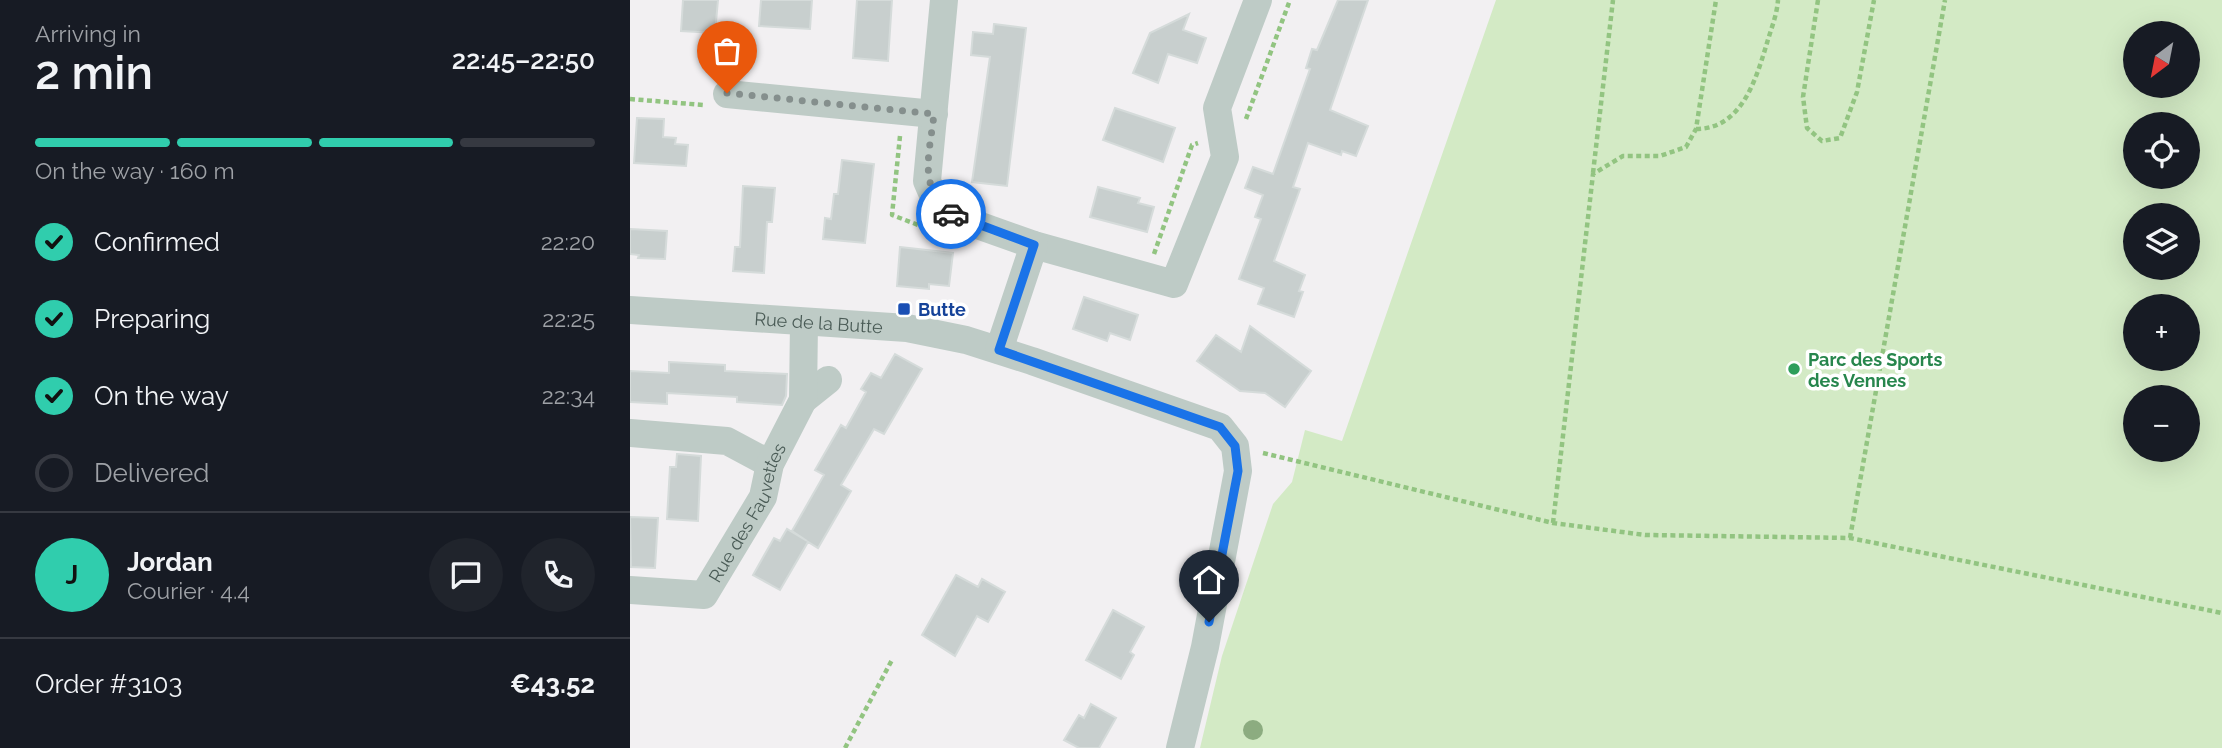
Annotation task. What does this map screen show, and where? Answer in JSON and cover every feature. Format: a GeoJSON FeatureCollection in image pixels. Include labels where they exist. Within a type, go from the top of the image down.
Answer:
{"type":"FeatureCollection","features":[{"type":"Feature","properties":{"kind":"street"},"geometry":{"type":"LineString","coordinates":[[944,0],[927,181],[936,202],[955,217],[1034,245],[1174,284],[1225,157],[1217,108],[1258,0]]}},
{"type":"Feature","properties":{"kind":"street"},"geometry":{"type":"LineString","coordinates":[[727,93],[934,114]]}},
{"type":"Feature","properties":{"kind":"street"},"geometry":{"type":"LineString","coordinates":[[999,350],[1034,245]]}},
{"type":"Feature","properties":{"kind":"street","name":"Rue de la Butte"},"geometry":{"type":"LineString","coordinates":[[630,310],[907,328],[999,350],[1220,427],[1235,446]]}},
{"type":"Feature","properties":{"kind":"street","name":"Rue des Fauvettes"},"geometry":{"type":"LineString","coordinates":[[803,400],[804,321]]}},
{"type":"Feature","properties":{"kind":"street","name":"Rue des Fauvettes"},"geometry":{"type":"LineString","coordinates":[[630,590],[704,595],[763,497],[770,464],[803,400],[828,380]]}},
{"type":"Feature","properties":{"kind":"street"},"geometry":{"type":"LineString","coordinates":[[630,433],[727,441],[770,464]]}},
{"type":"Feature","properties":{"kind":"street"},"geometry":{"type":"LineString","coordinates":[[1180,748],[1205,647],[1238,471],[1235,446]]}},
{"type":"Feature","properties":{"kind":"path"},"geometry":{"type":"LineString","coordinates":[[1146,276],[1192,145],[1245,122],[1290,0]]}},
{"type":"Feature","properties":{"kind":"path"},"geometry":{"type":"LineString","coordinates":[[1553,523],[1612,0]]}},
{"type":"Feature","properties":{"kind":"path"},"geometry":{"type":"LineString","coordinates":[[1593,174],[1623,156],[1660,156],[1686,147],[1696,129],[1716,0]]}},
{"type":"Feature","properties":{"kind":"path"},"geometry":{"type":"LineString","coordinates":[[1696,129],[1710,129],[1731,117],[1753,89],[1778,0]]}},
{"type":"Feature","properties":{"kind":"path"},"geometry":{"type":"LineString","coordinates":[[1818,0],[1803,97],[1807,128],[1822,141],[1840,138],[1857,92],[1874,0]]}},
{"type":"Feature","properties":{"kind":"path"},"geometry":{"type":"LineString","coordinates":[[1850,538],[1945,0]]}},
{"type":"Feature","properties":{"kind":"path"},"geometry":{"type":"LineString","coordinates":[[1235,446],[1553,523],[1645,535],[1850,538],[2222,613]]}},
{"type":"Feature","properties":{"kind":"path"},"geometry":{"type":"LineString","coordinates":[[845,748],[893,658]]}},
{"type":"Feature","properties":{"kind":"green space","name":"Parc des Sports des Vennes"},"geometry":{"type":"Polygon","coordinates":[[[1496,0],[2222,0],[2222,748],[1200,748],[1222,656],[1273,504],[1292,482],[1305,430],[1342,441],[1496,0]]]}},
{"type":"Feature","properties":{"kind":"building"},"geometry":{"type":"Polygon","coordinates":[[[683,0],[718,0],[715,33],[681,31],[683,0]]]}},
{"type":"Feature","properties":{"kind":"building"},"geometry":{"type":"Polygon","coordinates":[[[761,0],[812,0],[810,29],[759,26],[761,0]]]}},
{"type":"Feature","properties":{"kind":"building"},"geometry":{"type":"Polygon","coordinates":[[[857,0],[892,0],[888,61],[853,58],[857,0]]]}},
{"type":"Feature","properties":{"kind":"building"},"geometry":{"type":"Polygon","coordinates":[[[1338,0],[1368,0],[1330,110],[1368,126],[1356,156],[1342,151],[1341,155],[1308,143],[1293,187],[1300,189],[1274,261],[1305,275],[1299,291],[1303,292],[1294,317],[1258,304],[1264,288],[1239,279],[1261,219],[1255,217],[1263,195],[1245,188],[1253,167],[1273,174],[1310,69],[1306,68],[1312,49],[1317,50],[1338,0]]]}},
{"type":"Feature","properties":{"kind":"building"},"geometry":{"type":"Polygon","coordinates":[[[1189,14],[1183,30],[1206,38],[1197,63],[1168,54],[1158,83],[1133,73],[1150,33],[1189,14]]]}},
{"type":"Feature","properties":{"kind":"building"},"geometry":{"type":"Polygon","coordinates":[[[994,24],[1026,28],[1007,186],[972,182],[990,57],[971,55],[973,32],[993,34],[994,24]]]}},
{"type":"Feature","properties":{"kind":"building"},"geometry":{"type":"Polygon","coordinates":[[[1115,108],[1175,128],[1163,162],[1103,140],[1115,108]]]}},
{"type":"Feature","properties":{"kind":"building"},"geometry":{"type":"Polygon","coordinates":[[[637,118],[664,119],[663,137],[676,138],[675,144],[688,145],[686,166],[634,163],[637,118]]]}},
{"type":"Feature","properties":{"kind":"building"},"geometry":{"type":"Polygon","coordinates":[[[842,160],[874,164],[865,243],[823,239],[825,218],[831,219],[834,194],[838,194],[842,160]]]}},
{"type":"Feature","properties":{"kind":"building"},"geometry":{"type":"Polygon","coordinates":[[[743,186],[775,188],[772,222],[767,222],[764,273],[733,271],[735,247],[740,247],[743,186]]]}},
{"type":"Feature","properties":{"kind":"building"},"geometry":{"type":"Polygon","coordinates":[[[1098,187],[1140,198],[1138,203],[1154,207],[1147,232],[1090,217],[1098,187]]]}},
{"type":"Feature","properties":{"kind":"building"},"geometry":{"type":"Polygon","coordinates":[[[630,229],[667,231],[665,259],[638,258],[639,255],[630,254],[630,229]]]}},
{"type":"Feature","properties":{"kind":"building"},"geometry":{"type":"Polygon","coordinates":[[[900,247],[953,253],[949,286],[929,284],[929,289],[897,286],[900,247]]]}},
{"type":"Feature","properties":{"kind":"building"},"geometry":{"type":"Polygon","coordinates":[[[1084,297],[1138,315],[1130,340],[1110,333],[1107,341],[1073,329],[1084,297]]]}},
{"type":"Feature","properties":{"kind":"building"},"geometry":{"type":"Polygon","coordinates":[[[1250,326],[1311,371],[1285,407],[1265,393],[1240,391],[1197,361],[1216,335],[1241,352],[1250,326]]]}},
{"type":"Feature","properties":{"kind":"building"},"geometry":{"type":"Polygon","coordinates":[[[895,354],[922,369],[884,434],[874,429],[841,485],[851,491],[818,548],[808,542],[780,590],[753,575],[774,538],[780,541],[787,529],[807,541],[792,531],[824,475],[815,470],[841,425],[846,428],[866,392],[861,389],[871,373],[881,378],[895,354]]]}},
{"type":"Feature","properties":{"kind":"building"},"geometry":{"type":"Polygon","coordinates":[[[669,362],[725,365],[725,371],[787,374],[786,396],[782,405],[737,402],[737,397],[667,393],[667,404],[630,402],[630,371],[669,373],[669,362]]]}},
{"type":"Feature","properties":{"kind":"building"},"geometry":{"type":"Polygon","coordinates":[[[677,454],[701,456],[698,521],[667,519],[670,467],[676,467],[677,454]]]}},
{"type":"Feature","properties":{"kind":"building"},"geometry":{"type":"Polygon","coordinates":[[[630,517],[658,518],[655,568],[631,567],[630,517]]]}},
{"type":"Feature","properties":{"kind":"building"},"geometry":{"type":"Polygon","coordinates":[[[956,575],[978,587],[982,579],[1005,592],[988,622],[977,616],[955,656],[922,635],[956,575]]]}},
{"type":"Feature","properties":{"kind":"building"},"geometry":{"type":"Polygon","coordinates":[[[1113,610],[1144,627],[1130,652],[1134,655],[1121,679],[1086,660],[1113,610]]]}},
{"type":"Feature","properties":{"kind":"building"},"geometry":{"type":"Polygon","coordinates":[[[1091,704],[1116,718],[1099,748],[1079,748],[1064,740],[1079,715],[1084,718],[1091,704]]]}},
{"type":"Feature","properties":{"kind":"way so far"},"geometry":{"type":"LineString","coordinates":[[727,93],[934,114],[927,181],[936,202],[951,214]]}},
{"type":"Feature","properties":{"kind":"place","name":"Butte"},"geometry":{"type":"Point","coordinates":[904,309]}},
{"type":"Feature","properties":{"kind":"place","name":"Parc des Sports des Vennes"},"geometry":{"type":"Point","coordinates":[1794,369]}},
{"type":"Feature","properties":{"kind":"route"},"geometry":{"type":"LineString","coordinates":[[951,214],[1034,245],[999,350],[1220,427],[1235,446],[1238,471],[1209,622]]}}]}
